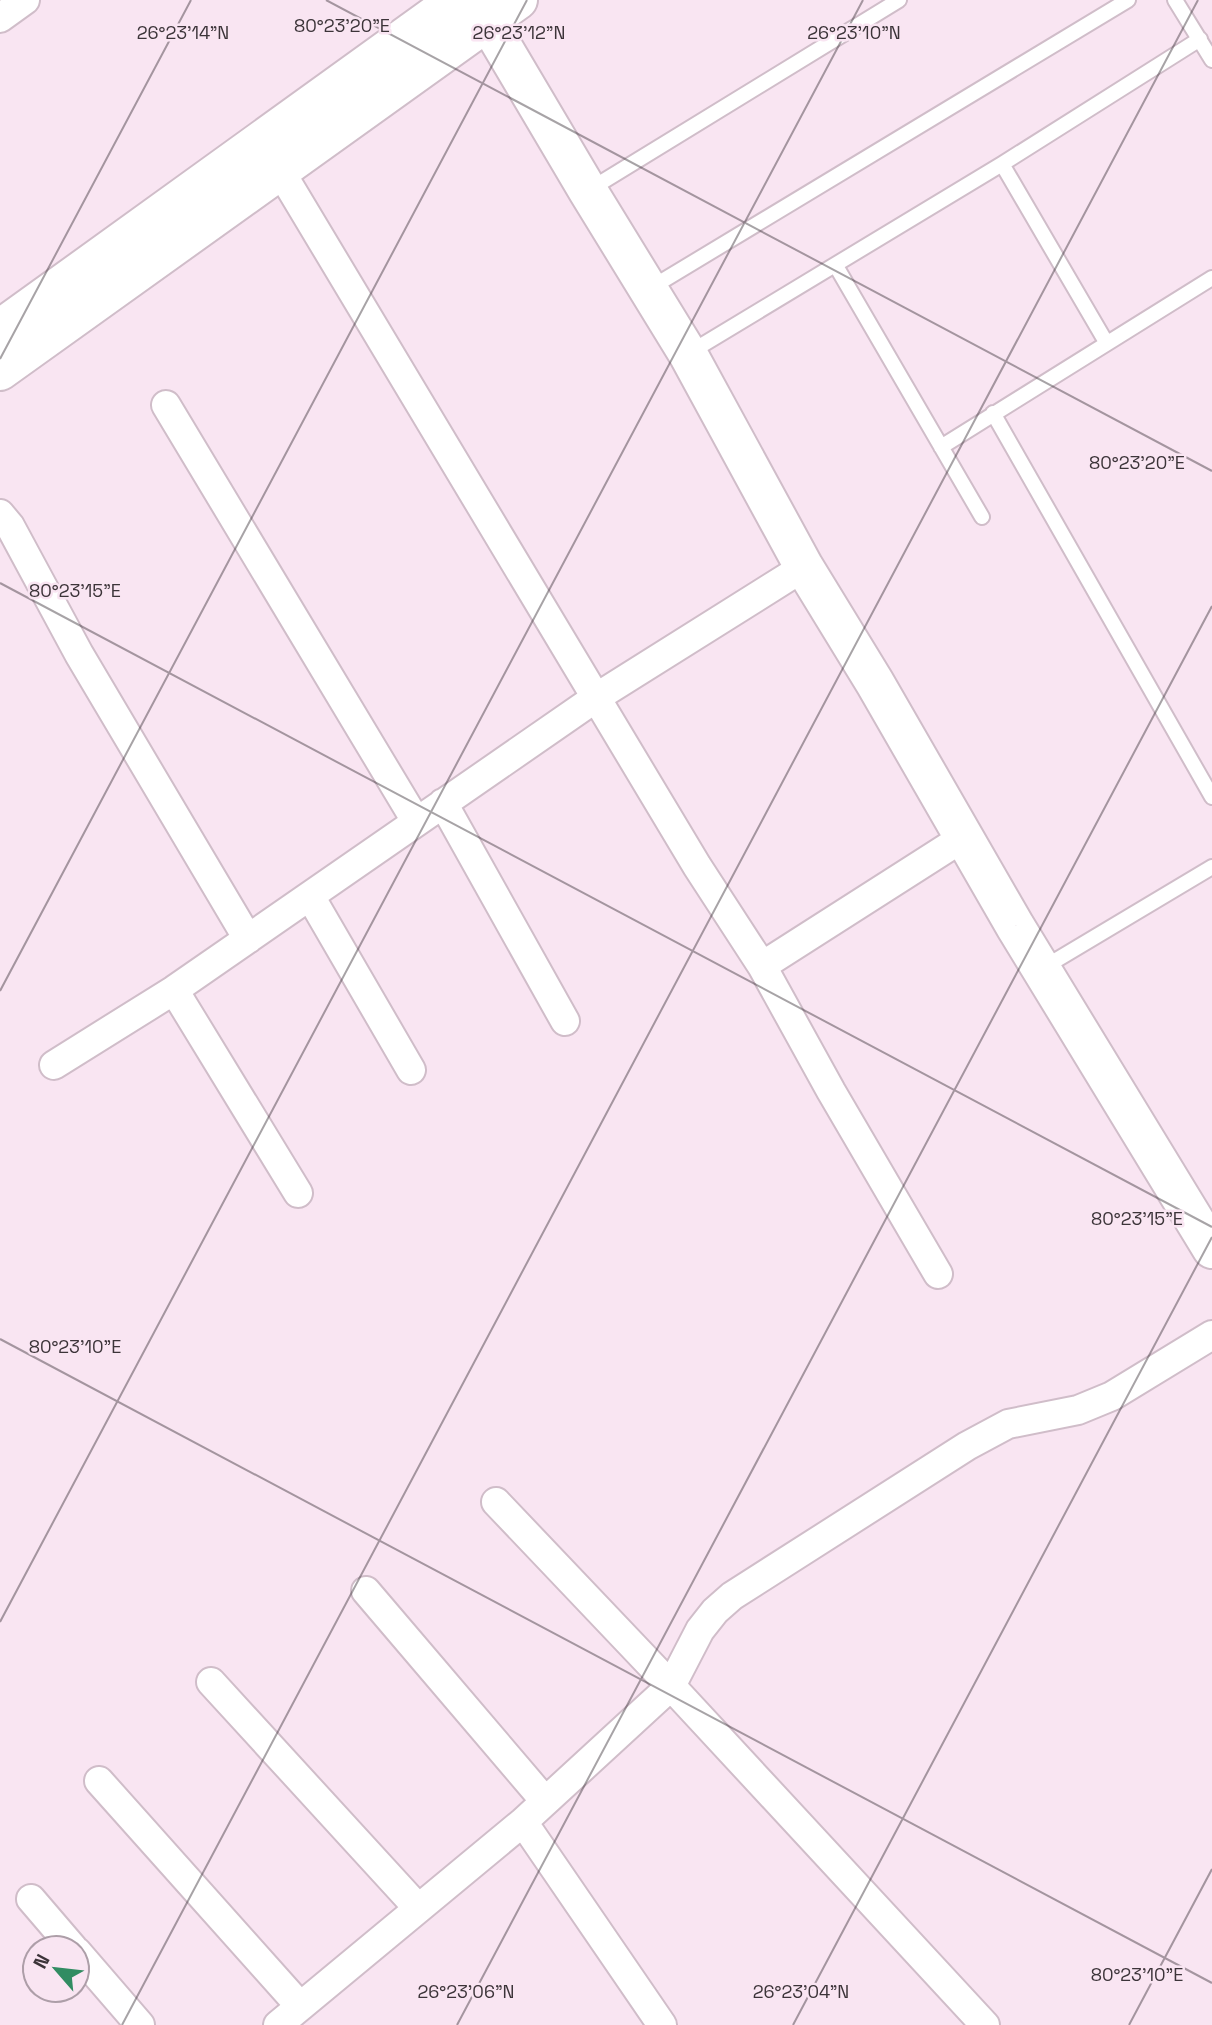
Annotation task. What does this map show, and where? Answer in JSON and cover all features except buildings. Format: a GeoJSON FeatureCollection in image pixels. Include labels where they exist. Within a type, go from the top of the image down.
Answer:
{"type":"FeatureCollection","features":[{"type":"Feature","properties":{"kind":"street"},"geometry":{"type":"LineString","coordinates":[[0,18],[25,0]]}},
{"type":"Feature","properties":{"kind":"street"},"geometry":{"type":"LineString","coordinates":[[0,330],[456,0]]}},
{"type":"Feature","properties":{"kind":"street"},"geometry":{"type":"LineString","coordinates":[[0,371],[279,169],[481,11],[517,0]]}},
{"type":"Feature","properties":{"kind":"street"},"geometry":{"type":"LineString","coordinates":[[481,11],[688,354],[804,568],[875,683],[1041,969],[1212,1249]]}},
{"type":"Feature","properties":{"kind":"street"},"geometry":{"type":"LineString","coordinates":[[279,169],[697,866],[762,966],[831,1091],[938,1274]]}},
{"type":"Feature","properties":{"kind":"street"},"geometry":{"type":"LineString","coordinates":[[166,405],[416,821]]}},
{"type":"Feature","properties":{"kind":"street"},"geometry":{"type":"LineString","coordinates":[[0,514],[10,526],[79,654],[248,939]]}},
{"type":"Feature","properties":{"kind":"street"},"geometry":{"type":"LineString","coordinates":[[54,1065],[174,990],[597,697],[804,568]]}},
{"type":"Feature","properties":{"kind":"street"},"geometry":{"type":"LineString","coordinates":[[443,803],[565,1021]]}},
{"type":"Feature","properties":{"kind":"street"},"geometry":{"type":"LineString","coordinates":[[762,966],[964,837]]}},
{"type":"Feature","properties":{"kind":"street"},"geometry":{"type":"LineString","coordinates":[[310,896],[411,1070]]}},
{"type":"Feature","properties":{"kind":"street"},"geometry":{"type":"LineString","coordinates":[[174,990],[298,1193]]}},
{"type":"Feature","properties":{"kind":"street"},"geometry":{"type":"LineString","coordinates":[[278,2025],[523,1822],[671,1686],[700,1630],[732,1596],[967,1446],[1008,1424],[1078,1410],[1112,1396],[1212,1335]]}},
{"type":"Feature","properties":{"kind":"street"},"geometry":{"type":"LineString","coordinates":[[496,1502],[671,1686],[985,2025]]}},
{"type":"Feature","properties":{"kind":"street"},"geometry":{"type":"LineString","coordinates":[[366,1591],[545,1801]]}},
{"type":"Feature","properties":{"kind":"street"},"geometry":{"type":"LineString","coordinates":[[211,1682],[418,1908]]}},
{"type":"Feature","properties":{"kind":"street"},"geometry":{"type":"LineString","coordinates":[[99,1780],[300,2006]]}},
{"type":"Feature","properties":{"kind":"street"},"geometry":{"type":"LineString","coordinates":[[523,1822],[662,2025]]}},
{"type":"Feature","properties":{"kind":"street"},"geometry":{"type":"LineString","coordinates":[[31,1899],[61,1934]]}},
{"type":"Feature","properties":{"kind":"street"},"geometry":{"type":"LineString","coordinates":[[91,1968],[140,2025]]}},
{"type":"Feature","properties":{"kind":"lane"},"geometry":{"type":"LineString","coordinates":[[588,191],[899,0]]}},
{"type":"Feature","properties":{"kind":"lane"},"geometry":{"type":"LineString","coordinates":[[648,290],[1128,0]]}},
{"type":"Feature","properties":{"kind":"lane"},"geometry":{"type":"LineString","coordinates":[[1175,0],[1212,60]]}},
{"type":"Feature","properties":{"kind":"lane"},"geometry":{"type":"LineString","coordinates":[[688,354],[1002,164],[1200,39]]}},
{"type":"Feature","properties":{"kind":"lane"},"geometry":{"type":"LineString","coordinates":[[1002,164],[1106,342]]}},
{"type":"Feature","properties":{"kind":"lane"},"geometry":{"type":"LineString","coordinates":[[836,266],[982,517]]}},
{"type":"Feature","properties":{"kind":"lane"},"geometry":{"type":"LineString","coordinates":[[941,447],[1212,278]]}},
{"type":"Feature","properties":{"kind":"lane"},"geometry":{"type":"LineString","coordinates":[[993,414],[1212,797]]}},
{"type":"Feature","properties":{"kind":"lane"},"geometry":{"type":"LineString","coordinates":[[1041,969],[1212,867]]}}]}
